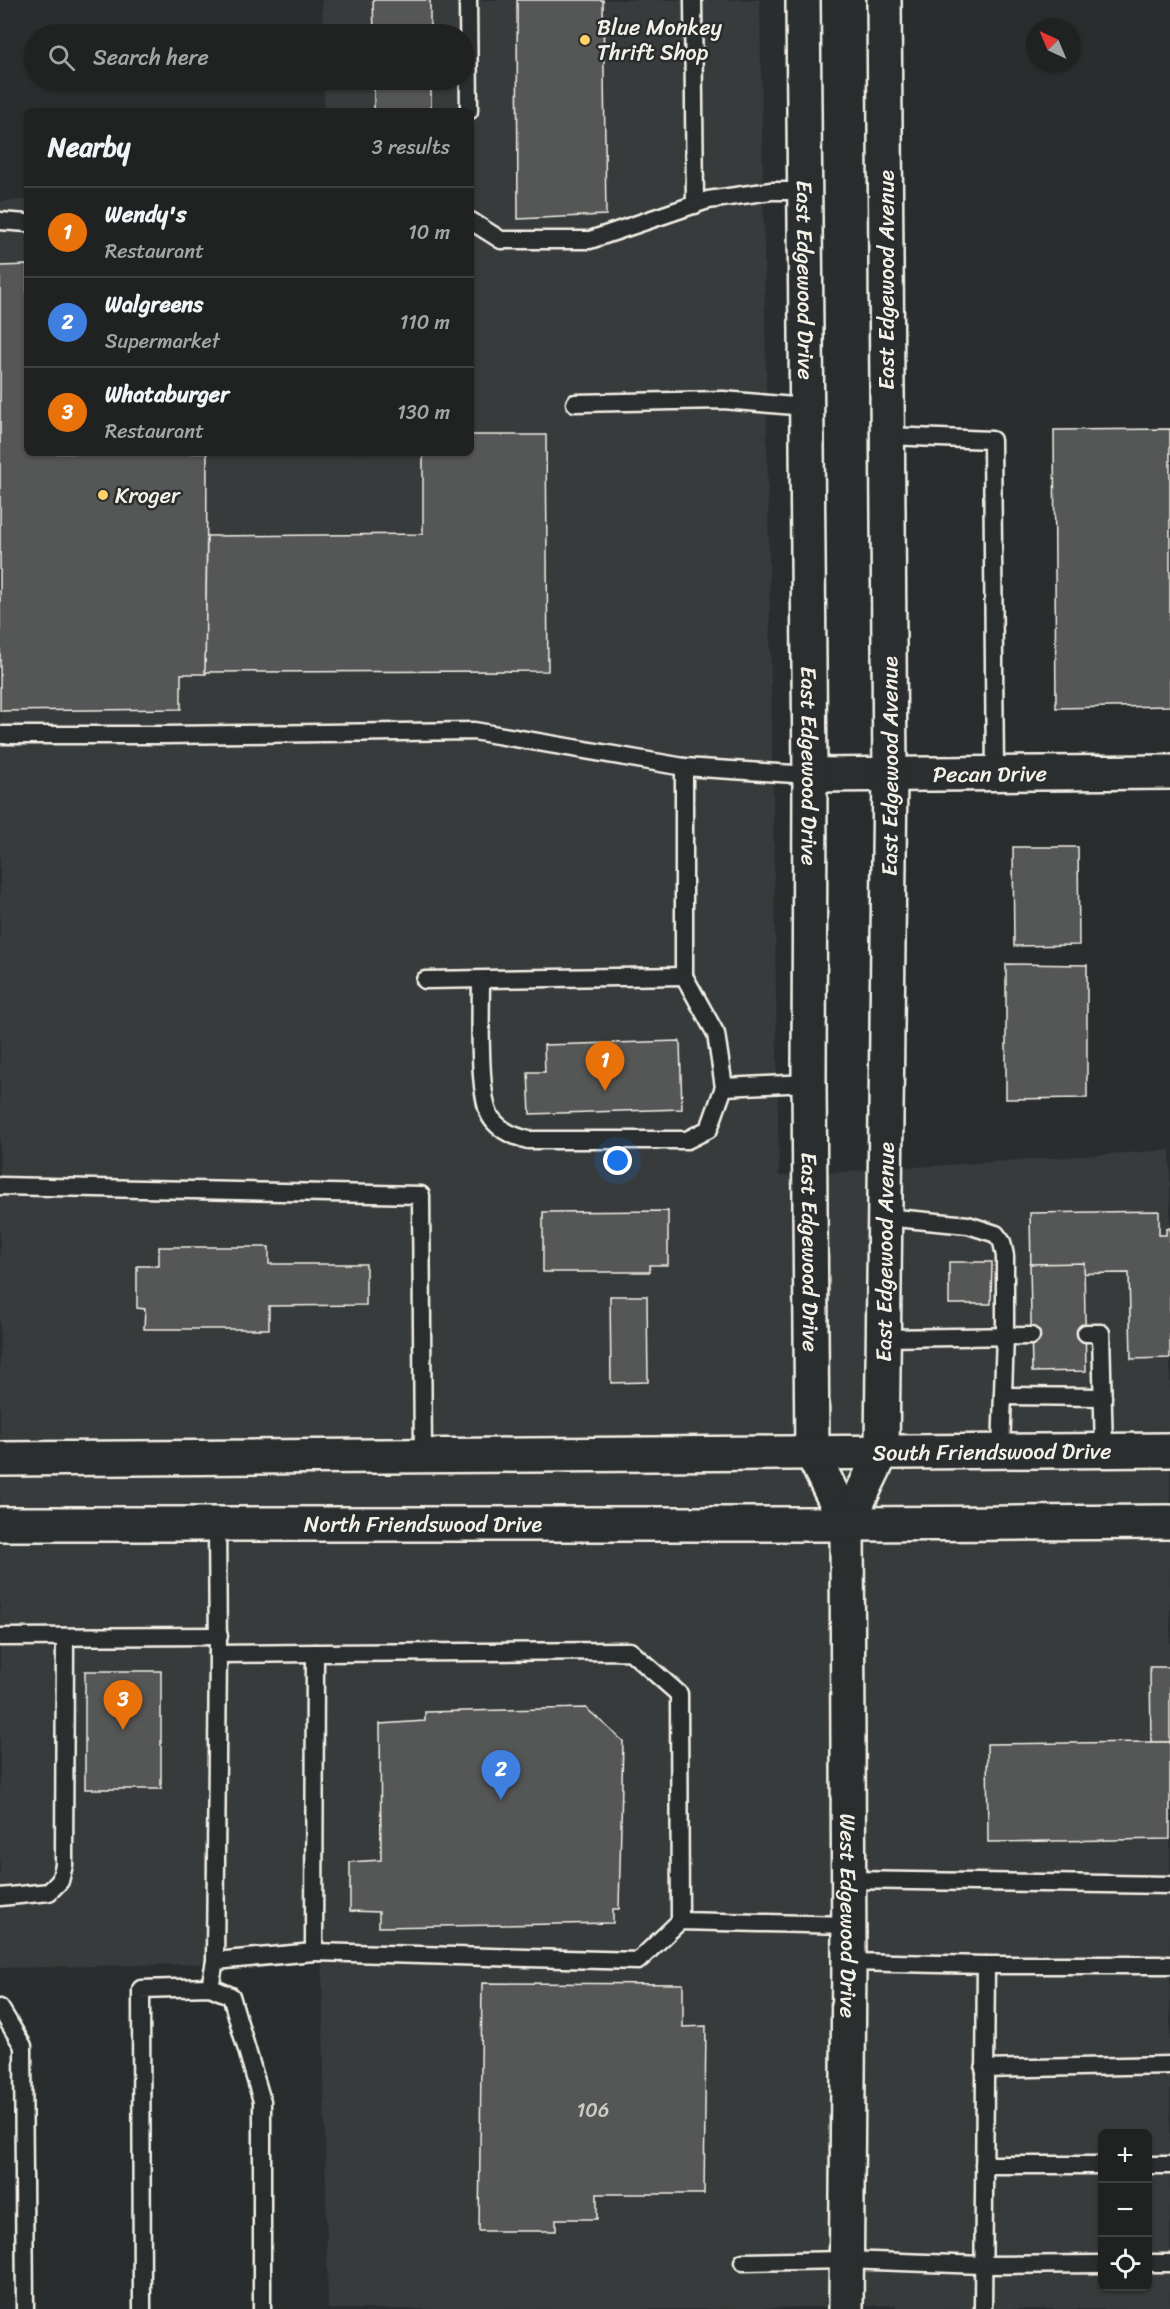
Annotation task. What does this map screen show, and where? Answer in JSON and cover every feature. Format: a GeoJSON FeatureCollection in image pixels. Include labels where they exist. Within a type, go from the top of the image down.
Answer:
{"type":"FeatureCollection","features":[{"type":"Feature","properties":{"kind":"main road","name":"East Edgewood Drive"},"geometry":{"type":"LineString","coordinates":[[803,0],[810,775],[809,1083],[812,1453],[847,1524]]}},
{"type":"Feature","properties":{"kind":"main road","name":"East Edgewood Avenue"},"geometry":{"type":"LineString","coordinates":[[847,1524],[882,1452],[890,774],[884,0]]}},
{"type":"Feature","properties":{"kind":"main road","name":"Pecan Drive"},"geometry":{"type":"LineString","coordinates":[[810,775],[1170,772]]}},
{"type":"Feature","properties":{"kind":"main road","name":"South Friendswood Drive"},"geometry":{"type":"LineString","coordinates":[[812,1453],[1170,1450]]}},
{"type":"Feature","properties":{"kind":"main road"},"geometry":{"type":"LineString","coordinates":[[0,1459],[812,1453]]}},
{"type":"Feature","properties":{"kind":"main road"},"geometry":{"type":"LineString","coordinates":[[847,1524],[1170,1522]]}},
{"type":"Feature","properties":{"kind":"main road","name":"North Friendswood Drive"},"geometry":{"type":"LineString","coordinates":[[0,1524],[847,1524]]}},
{"type":"Feature","properties":{"kind":"main road","name":"West Edgewood Drive"},"geometry":{"type":"LineString","coordinates":[[846,2309],[849,1962],[847,1524]]}},
{"type":"Feature","properties":{"kind":"lane"},"geometry":{"type":"LineString","coordinates":[[468,0],[468,24]]}},
{"type":"Feature","properties":{"kind":"lane"},"geometry":{"type":"LineString","coordinates":[[693,0],[695,204]]}},
{"type":"Feature","properties":{"kind":"lane"},"geometry":{"type":"LineString","coordinates":[[469,90],[469,108]]}},
{"type":"Feature","properties":{"kind":"lane"},"geometry":{"type":"LineString","coordinates":[[474,223],[501,240],[590,240],[708,200],[771,191],[805,191]]}},
{"type":"Feature","properties":{"kind":"lane"},"geometry":{"type":"LineString","coordinates":[[0,220],[24,223]]}},
{"type":"Feature","properties":{"kind":"lane"},"geometry":{"type":"LineString","coordinates":[[575,403],[723,400],[806,407]]}},
{"type":"Feature","properties":{"kind":"lane"},"geometry":{"type":"LineString","coordinates":[[887,436],[992,440],[995,773]]}},
{"type":"Feature","properties":{"kind":"lane"},"geometry":{"type":"LineString","coordinates":[[0,735],[474,730],[684,767],[810,775]]}},
{"type":"Feature","properties":{"kind":"lane"},"geometry":{"type":"LineString","coordinates":[[481,980],[484,1095],[491,1118],[508,1134],[528,1140],[687,1140],[709,1129],[724,1087],[716,1034],[684,976],[684,767]]}},
{"type":"Feature","properties":{"kind":"lane"},"geometry":{"type":"LineString","coordinates":[[425,980],[684,976]]}},
{"type":"Feature","properties":{"kind":"lane"},"geometry":{"type":"LineString","coordinates":[[724,1087],[809,1083]]}},
{"type":"Feature","properties":{"kind":"lane"},"geometry":{"type":"LineString","coordinates":[[0,1186],[421,1195],[423,1456]]}},
{"type":"Feature","properties":{"kind":"lane"},"geometry":{"type":"LineString","coordinates":[[885,1217],[969,1225],[996,1234],[1002,1242],[1005,1256],[1005,1335],[1001,1451]]}},
{"type":"Feature","properties":{"kind":"lane"},"geometry":{"type":"LineString","coordinates":[[1086,1332],[1101,1333],[1104,1450]]}},
{"type":"Feature","properties":{"kind":"lane"},"geometry":{"type":"LineString","coordinates":[[884,1338],[1031,1336]]}},
{"type":"Feature","properties":{"kind":"lane"},"geometry":{"type":"LineString","coordinates":[[1003,1396],[1103,1397]]}},
{"type":"Feature","properties":{"kind":"lane"},"geometry":{"type":"LineString","coordinates":[[210,1987],[215,1961],[219,1636],[217,1524]]}},
{"type":"Feature","properties":{"kind":"lane"},"geometry":{"type":"LineString","coordinates":[[0,1637],[219,1636]]}},
{"type":"Feature","properties":{"kind":"lane"},"geometry":{"type":"LineString","coordinates":[[0,1897],[49,1892],[60,1881],[64,1865],[65,1637]]}},
{"type":"Feature","properties":{"kind":"lane"},"geometry":{"type":"LineString","coordinates":[[218,1654],[630,1652],[679,1694],[680,1921]]}},
{"type":"Feature","properties":{"kind":"lane"},"geometry":{"type":"LineString","coordinates":[[314,1952],[315,1653]]}},
{"type":"Feature","properties":{"kind":"lane"},"geometry":{"type":"LineString","coordinates":[[848,1880],[1170,1885]]}},
{"type":"Feature","properties":{"kind":"lane"},"geometry":{"type":"LineString","coordinates":[[215,1961],[314,1952],[638,1961],[680,1921],[849,1925]]}},
{"type":"Feature","properties":{"kind":"lane"},"geometry":{"type":"LineString","coordinates":[[849,1962],[1170,1965]]}},
{"type":"Feature","properties":{"kind":"lane"},"geometry":{"type":"LineString","coordinates":[[983,2309],[986,1965]]}},
{"type":"Feature","properties":{"kind":"lane"},"geometry":{"type":"LineString","coordinates":[[142,2309],[141,1989],[210,1987],[231,1996],[262,2101],[261,2309]]}},
{"type":"Feature","properties":{"kind":"lane"},"geometry":{"type":"LineString","coordinates":[[0,2008],[23,2046],[25,2309]]}},
{"type":"Feature","properties":{"kind":"lane"},"geometry":{"type":"LineString","coordinates":[[984,2069],[1170,2065]]}},
{"type":"Feature","properties":{"kind":"lane"},"geometry":{"type":"LineString","coordinates":[[984,2164],[1098,2165]]}},
{"type":"Feature","properties":{"kind":"lane"},"geometry":{"type":"LineString","coordinates":[[1152,2165],[1170,2165]]}},
{"type":"Feature","properties":{"kind":"lane"},"geometry":{"type":"LineString","coordinates":[[743,2262],[846,2259],[982,2265],[1098,2264]]}},
{"type":"Feature","properties":{"kind":"lane"},"geometry":{"type":"LineString","coordinates":[[1152,2263],[1170,2263]]}},
{"type":"Feature","properties":{"kind":"shaded area"},"geometry":{"type":"Polygon","coordinates":[[[322,0],[760,0],[779,1176],[1170,1150],[1170,2309],[896,2309],[896,2305],[714,2309],[328,2309],[322,1961],[0,1968],[0,201],[24,200],[24,456],[474,456],[474,108],[324,108],[324,90],[474,90],[474,24],[323,24],[322,0]]]}},
{"type":"Feature","properties":{"kind":"building"},"geometry":{"type":"Polygon","coordinates":[[[373,0],[430,0],[430,24],[374,24],[373,0]]]}},
{"type":"Feature","properties":{"kind":"building"},"geometry":{"type":"Polygon","coordinates":[[[517,0],[603,0],[606,215],[518,219],[517,0]]]}},
{"type":"Feature","properties":{"kind":"building"},"geometry":{"type":"Polygon","coordinates":[[[374,90],[431,90],[431,108],[374,108],[374,90]]]}},
{"type":"Feature","properties":{"kind":"building","name":"Kroger"},"geometry":{"type":"Polygon","coordinates":[[[24,265],[24,456],[207,456],[206,674],[181,674],[181,709],[0,711],[0,266],[24,265]]]}},
{"type":"Feature","properties":{"kind":"building"},"geometry":{"type":"Polygon","coordinates":[[[1170,429],[1170,706],[1056,708],[1054,430],[1170,429]]]}},
{"type":"Feature","properties":{"kind":"building"},"geometry":{"type":"Polygon","coordinates":[[[474,435],[546,435],[548,671],[205,672],[207,536],[423,534],[423,456],[474,456],[474,435]]]}},
{"type":"Feature","properties":{"kind":"building"},"geometry":{"type":"Polygon","coordinates":[[[1013,847],[1078,847],[1079,945],[1014,946],[1013,847]]]}},
{"type":"Feature","properties":{"kind":"building"},"geometry":{"type":"Polygon","coordinates":[[[1006,964],[1087,965],[1087,1098],[1006,1099],[1006,964]]]}},
{"type":"Feature","properties":{"kind":"building"},"geometry":{"type":"Polygon","coordinates":[[[680,1041],[682,1109],[530,1114],[528,1072],[545,1072],[544,1045],[680,1041]]]}},
{"type":"Feature","properties":{"kind":"building"},"geometry":{"type":"Polygon","coordinates":[[[668,1211],[668,1265],[650,1265],[650,1272],[543,1272],[543,1212],[668,1211]]]}},
{"type":"Feature","properties":{"kind":"building"},"geometry":{"type":"Polygon","coordinates":[[[1159,1211],[1159,1235],[1166,1235],[1166,1229],[1170,1228],[1170,1358],[1131,1359],[1129,1273],[1031,1274],[1030,1213],[1159,1211]]]}},
{"type":"Feature","properties":{"kind":"building"},"geometry":{"type":"Polygon","coordinates":[[[159,1247],[269,1247],[269,1264],[366,1264],[366,1305],[269,1306],[269,1329],[144,1329],[145,1309],[137,1308],[137,1266],[159,1266],[159,1247]]]}},
{"type":"Feature","properties":{"kind":"building"},"geometry":{"type":"Polygon","coordinates":[[[949,1262],[992,1262],[991,1304],[949,1304],[949,1262]]]}},
{"type":"Feature","properties":{"kind":"building"},"geometry":{"type":"Polygon","coordinates":[[[1084,1263],[1086,1371],[1032,1372],[1030,1264],[1084,1263]]]}},
{"type":"Feature","properties":{"kind":"building"},"geometry":{"type":"Polygon","coordinates":[[[610,1296],[647,1296],[648,1382],[611,1383],[610,1296]]]}},
{"type":"Feature","properties":{"kind":"building"},"geometry":{"type":"Polygon","coordinates":[[[1150,1667],[1170,1667],[1170,1742],[1151,1742],[1150,1667]]]}},
{"type":"Feature","properties":{"kind":"building"},"geometry":{"type":"Polygon","coordinates":[[[85,1671],[161,1671],[161,1789],[85,1789],[85,1671]]]}},
{"type":"Feature","properties":{"kind":"building"},"geometry":{"type":"Polygon","coordinates":[[[586,1708],[623,1741],[619,1909],[613,1909],[613,1923],[379,1927],[379,1912],[350,1911],[350,1862],[381,1860],[380,1724],[425,1721],[425,1712],[586,1708]]]}},
{"type":"Feature","properties":{"kind":"building"},"geometry":{"type":"Polygon","coordinates":[[[1170,1742],[1170,1839],[988,1842],[987,1744],[1170,1742]]]}},
{"type":"Feature","properties":{"kind":"building"},"geometry":{"type":"Polygon","coordinates":[[[482,1983],[683,1984],[683,2027],[706,2026],[704,2194],[597,2194],[597,2219],[556,2219],[556,2231],[479,2231],[482,1983]]]}},
{"type":"Feature","properties":{"kind":"place","name":"Blue Monkey Thrift Shop"},"geometry":{"type":"Point","coordinates":[585,40]}},
{"type":"Feature","properties":{"kind":"place","name":"Kroger"},"geometry":{"type":"Point","coordinates":[103,495]}},
{"type":"Feature","properties":{"kind":"place","name":"Wendy's"},"geometry":{"type":"Point","coordinates":[605,1091]}},
{"type":"Feature","properties":{"kind":"place","name":"Whataburger"},"geometry":{"type":"Point","coordinates":[123,1730]}},
{"type":"Feature","properties":{"kind":"place","name":"Walgreens"},"geometry":{"type":"Point","coordinates":[501,1800]}}]}
